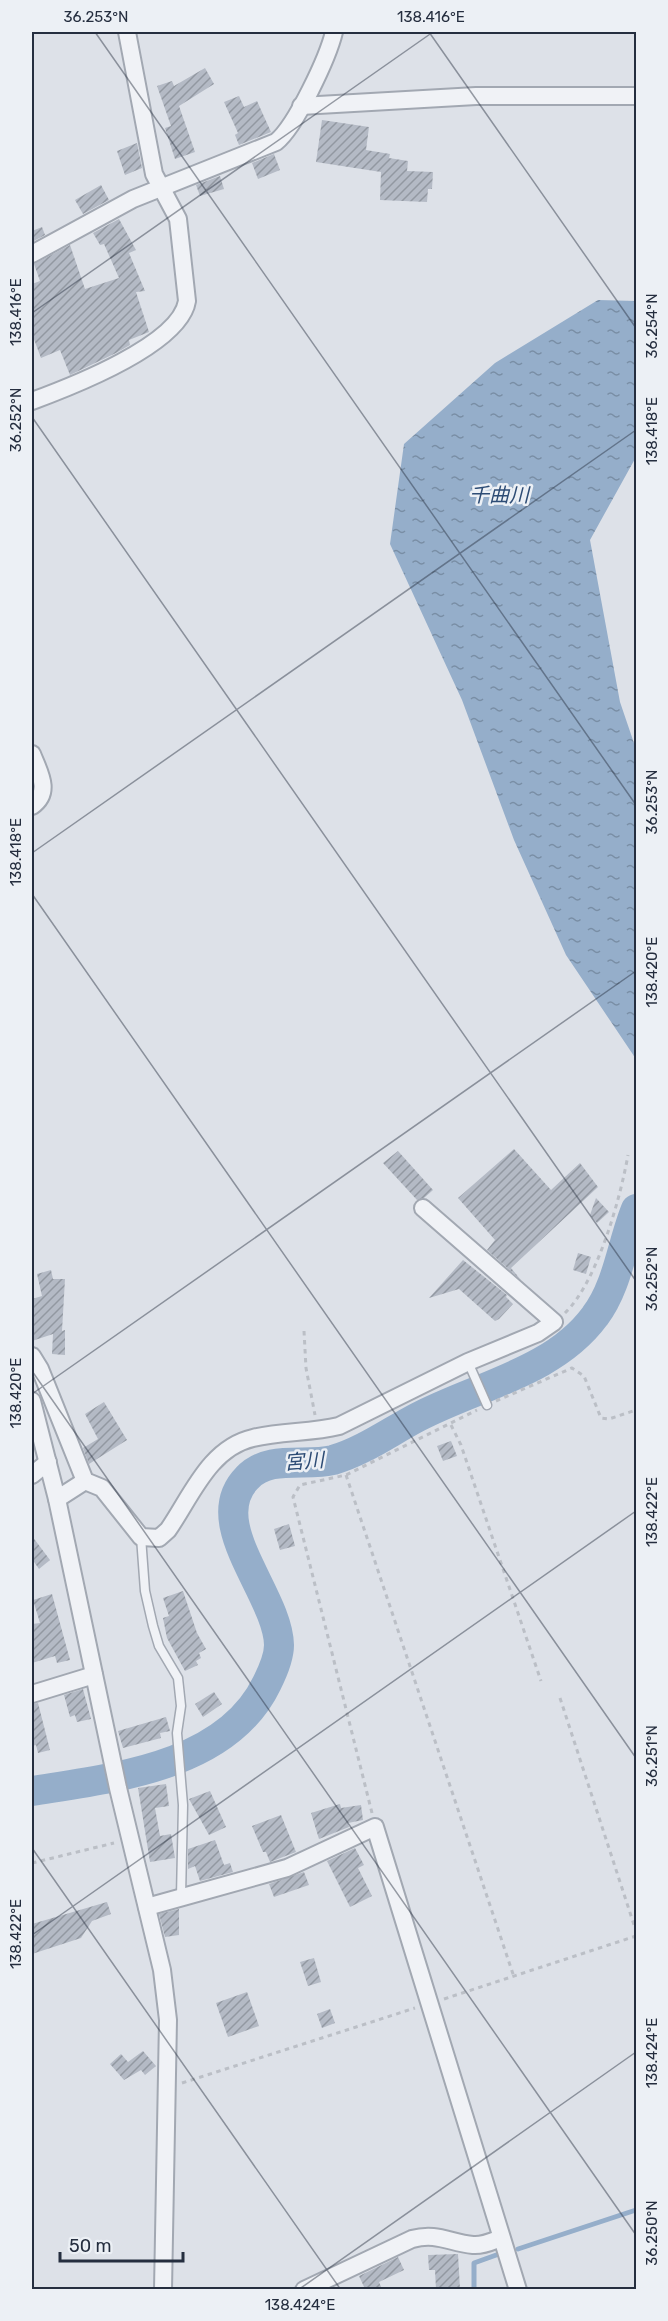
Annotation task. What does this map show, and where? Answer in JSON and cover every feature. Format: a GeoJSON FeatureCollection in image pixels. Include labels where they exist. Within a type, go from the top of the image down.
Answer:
{"type":"FeatureCollection","features":[{"type":"Feature","properties":{"kind":"street"},"geometry":{"type":"LineString","coordinates":[[32,401],[96,376],[161,336],[180,321],[187,301],[178,219],[154,174],[127,32]]}},
{"type":"Feature","properties":{"kind":"street"},"geometry":{"type":"LineString","coordinates":[[32,254],[124,203],[276,142],[285,135],[301,106],[334,32]]}},
{"type":"Feature","properties":{"kind":"street"},"geometry":{"type":"LineString","coordinates":[[301,106],[476,96],[636,96]]}},
{"type":"Feature","properties":{"kind":"street"},"geometry":{"type":"LineString","coordinates":[[32,754],[43,781],[43,793],[40,800],[32,806]]}},
{"type":"Feature","properties":{"kind":"street"},"geometry":{"type":"LineString","coordinates":[[32,1356],[40,1369],[85,1481],[102,1488],[141,1537],[159,1538],[168,1530],[210,1466],[236,1443],[254,1438],[318,1431],[339,1426],[471,1370],[554,1322],[423,1208]]}},
{"type":"Feature","properties":{"kind":"street"},"geometry":{"type":"LineString","coordinates":[[32,1401],[57,1499],[118,1788],[162,1970],[168,2020],[164,2289]]}},
{"type":"Feature","properties":{"kind":"street"},"geometry":{"type":"LineString","coordinates":[[32,1474],[48,1462]]}},
{"type":"Feature","properties":{"kind":"street"},"geometry":{"type":"LineString","coordinates":[[57,1499],[85,1481]]}},
{"type":"Feature","properties":{"kind":"street"},"geometry":{"type":"LineString","coordinates":[[32,1694],[94,1675]]}},
{"type":"Feature","properties":{"kind":"street"},"geometry":{"type":"LineString","coordinates":[[147,1906],[232,1885],[287,1868],[375,1827],[518,2289]]}},
{"type":"Feature","properties":{"kind":"street"},"geometry":{"type":"LineString","coordinates":[[304,2289],[423,2236],[446,2237],[474,2246],[501,2238]]}},
{"type":"Feature","properties":{"kind":"lane"},"geometry":{"type":"LineString","coordinates":[[471,1370],[486,1402]]}},
{"type":"Feature","properties":{"kind":"lane"},"geometry":{"type":"LineString","coordinates":[[141,1537],[145,1591],[153,1626],[159,1646],[178,1678],[181,1706],[178,1746],[182,1769],[181,1896]]}},
{"type":"Feature","properties":{"kind":"path"},"geometry":{"type":"LineString","coordinates":[[554,1322],[573,1305],[594,1265],[622,1188],[628,1155]]}},
{"type":"Feature","properties":{"kind":"path"},"geometry":{"type":"LineString","coordinates":[[304,1331],[306,1368],[318,1431]]}},
{"type":"Feature","properties":{"kind":"path"},"geometry":{"type":"LineString","coordinates":[[375,1827],[293,1497],[295,1491],[303,1483],[346,1475],[451,1425],[486,1402],[572,1368],[584,1376],[600,1418],[609,1419],[636,1410]]}},
{"type":"Feature","properties":{"kind":"path"},"geometry":{"type":"LineString","coordinates":[[451,1425],[461,1445],[541,1681]]}},
{"type":"Feature","properties":{"kind":"path"},"geometry":{"type":"LineString","coordinates":[[346,1475],[514,1977]]}},
{"type":"Feature","properties":{"kind":"path"},"geometry":{"type":"LineString","coordinates":[[560,1698],[636,1931]]}},
{"type":"Feature","properties":{"kind":"path"},"geometry":{"type":"LineString","coordinates":[[32,1863],[130,1839]]}},
{"type":"Feature","properties":{"kind":"path"},"geometry":{"type":"LineString","coordinates":[[166,2088],[636,1936]]}},
{"type":"Feature","properties":{"kind":"water","name":"千曲川"},"geometry":{"type":"Polygon","coordinates":[[[598,300],[636,301],[636,457],[590,540],[620,702],[636,749],[636,1059],[566,955],[514,840],[462,700],[390,544],[404,444],[495,363],[598,300]]]}},
{"type":"Feature","properties":{"kind":"building"},"geometry":{"type":"Polygon","coordinates":[[[205,68],[214,84],[179,106],[195,152],[175,159],[165,128],[171,126],[157,86],[172,81],[174,86],[205,68]]]}},
{"type":"Feature","properties":{"kind":"building"},"geometry":{"type":"Polygon","coordinates":[[[239,96],[244,107],[257,101],[271,132],[239,145],[235,135],[238,133],[224,102],[239,96]]]}},
{"type":"Feature","properties":{"kind":"building"},"geometry":{"type":"Polygon","coordinates":[[[322,120],[369,127],[366,150],[390,154],[389,158],[408,161],[407,171],[433,172],[432,189],[428,189],[427,202],[380,200],[381,172],[316,162],[322,120]]]}},
{"type":"Feature","properties":{"kind":"building"},"geometry":{"type":"Polygon","coordinates":[[[137,143],[142,168],[125,175],[117,151],[137,143]]]}},
{"type":"Feature","properties":{"kind":"building"},"geometry":{"type":"Polygon","coordinates":[[[274,154],[280,170],[258,179],[252,163],[274,154]]]}},
{"type":"Feature","properties":{"kind":"building"},"geometry":{"type":"Polygon","coordinates":[[[220,176],[224,189],[200,196],[196,185],[220,176]]]}},
{"type":"Feature","properties":{"kind":"building"},"geometry":{"type":"Polygon","coordinates":[[[101,185],[109,200],[83,214],[75,200],[101,185]]]}},
{"type":"Feature","properties":{"kind":"building"},"geometry":{"type":"Polygon","coordinates":[[[119,219],[136,250],[129,253],[145,291],[136,292],[149,332],[129,340],[130,345],[116,353],[70,375],[60,350],[41,358],[32,334],[32,284],[40,281],[34,264],[70,245],[85,289],[119,278],[104,244],[100,245],[93,233],[119,219]]]}},
{"type":"Feature","properties":{"kind":"building"},"geometry":{"type":"Polygon","coordinates":[[[42,227],[45,235],[32,242],[32,231],[42,227]]]}},
{"type":"Feature","properties":{"kind":"building"},"geometry":{"type":"Polygon","coordinates":[[[514,1149],[551,1190],[580,1163],[598,1187],[511,1268],[521,1280],[487,1250],[495,1240],[458,1198],[514,1149]]]}},
{"type":"Feature","properties":{"kind":"building"},"geometry":{"type":"Polygon","coordinates":[[[398,1151],[433,1190],[424,1198],[417,1200],[383,1163],[398,1151]]]}},
{"type":"Feature","properties":{"kind":"building"},"geometry":{"type":"Polygon","coordinates":[[[596,1198],[609,1212],[597,1223],[590,1215],[596,1198]]]}},
{"type":"Feature","properties":{"kind":"building"},"geometry":{"type":"Polygon","coordinates":[[[578,1253],[591,1257],[586,1274],[573,1270],[578,1253]]]}},
{"type":"Feature","properties":{"kind":"building"},"geometry":{"type":"Polygon","coordinates":[[[463,1260],[507,1295],[506,1297],[513,1304],[499,1319],[495,1321],[459,1289],[429,1298],[463,1260]]]}},
{"type":"Feature","properties":{"kind":"building"},"geometry":{"type":"Polygon","coordinates":[[[51,1270],[53,1279],[65,1279],[62,1331],[65,1330],[65,1355],[52,1354],[53,1334],[32,1341],[32,1299],[42,1296],[37,1274],[51,1270]]]}},
{"type":"Feature","properties":{"kind":"building"},"geometry":{"type":"Polygon","coordinates":[[[104,1402],[127,1440],[89,1464],[83,1448],[98,1439],[85,1414],[104,1402]]]}},
{"type":"Feature","properties":{"kind":"building"},"geometry":{"type":"Polygon","coordinates":[[[451,1441],[457,1456],[443,1461],[437,1446],[451,1441]]]}},
{"type":"Feature","properties":{"kind":"building"},"geometry":{"type":"Polygon","coordinates":[[[289,1524],[295,1546],[280,1550],[274,1529],[289,1524]]]}},
{"type":"Feature","properties":{"kind":"building"},"geometry":{"type":"Polygon","coordinates":[[[32,1536],[50,1560],[39,1569],[32,1559],[32,1536]]]}},
{"type":"Feature","properties":{"kind":"building"},"geometry":{"type":"Polygon","coordinates":[[[183,1591],[197,1633],[206,1649],[199,1653],[201,1658],[196,1661],[198,1665],[185,1671],[167,1638],[163,1618],[169,1616],[163,1598],[183,1591]]]}},
{"type":"Feature","properties":{"kind":"building"},"geometry":{"type":"Polygon","coordinates":[[[52,1594],[70,1660],[57,1663],[55,1656],[32,1663],[32,1624],[40,1623],[33,1600],[52,1594]]]}},
{"type":"Feature","properties":{"kind":"building"},"geometry":{"type":"Polygon","coordinates":[[[83,1689],[91,1719],[77,1722],[75,1715],[70,1717],[64,1695],[83,1689]]]}},
{"type":"Feature","properties":{"kind":"building"},"geometry":{"type":"Polygon","coordinates":[[[214,1692],[222,1704],[203,1717],[195,1704],[214,1692]]]}},
{"type":"Feature","properties":{"kind":"building"},"geometry":{"type":"Polygon","coordinates":[[[38,1703],[50,1750],[38,1753],[36,1745],[32,1746],[32,1704],[38,1703]]]}},
{"type":"Feature","properties":{"kind":"building"},"geometry":{"type":"Polygon","coordinates":[[[166,1717],[170,1731],[160,1733],[161,1738],[123,1748],[118,1731],[166,1717]]]}},
{"type":"Feature","properties":{"kind":"building"},"geometry":{"type":"Polygon","coordinates":[[[166,1784],[169,1806],[155,1808],[160,1836],[171,1834],[175,1858],[150,1862],[138,1788],[166,1784]]]}},
{"type":"Feature","properties":{"kind":"building"},"geometry":{"type":"Polygon","coordinates":[[[210,1791],[226,1827],[209,1835],[189,1799],[210,1791]]]}},
{"type":"Feature","properties":{"kind":"building"},"geometry":{"type":"Polygon","coordinates":[[[340,1804],[341,1808],[361,1805],[363,1820],[348,1823],[349,1827],[319,1839],[311,1813],[340,1804]]]}},
{"type":"Feature","properties":{"kind":"building"},"geometry":{"type":"Polygon","coordinates":[[[281,1815],[296,1852],[270,1862],[252,1826],[281,1815]]]}},
{"type":"Feature","properties":{"kind":"building"},"geometry":{"type":"Polygon","coordinates":[[[215,1840],[224,1865],[230,1863],[233,1872],[200,1881],[195,1866],[188,1869],[188,1849],[215,1840]]]}},
{"type":"Feature","properties":{"kind":"building"},"geometry":{"type":"Polygon","coordinates":[[[355,1848],[364,1865],[358,1868],[372,1896],[350,1907],[327,1861],[355,1848]]]}},
{"type":"Feature","properties":{"kind":"building"},"geometry":{"type":"Polygon","coordinates":[[[304,1872],[309,1885],[274,1897],[269,1884],[304,1872]]]}},
{"type":"Feature","properties":{"kind":"building"},"geometry":{"type":"Polygon","coordinates":[[[107,1902],[111,1914],[92,1921],[81,1938],[32,1954],[32,1924],[107,1902]]]}},
{"type":"Feature","properties":{"kind":"building"},"geometry":{"type":"Polygon","coordinates":[[[179,1909],[179,1935],[165,1937],[159,1914],[179,1909]]]}},
{"type":"Feature","properties":{"kind":"building"},"geometry":{"type":"Polygon","coordinates":[[[314,1958],[321,1982],[308,1986],[300,1962],[314,1958]]]}},
{"type":"Feature","properties":{"kind":"building"},"geometry":{"type":"Polygon","coordinates":[[[247,1992],[259,2026],[228,2037],[216,2003],[247,1992]]]}},
{"type":"Feature","properties":{"kind":"building"},"geometry":{"type":"Polygon","coordinates":[[[330,2009],[335,2023],[322,2028],[317,2014],[330,2009]]]}},
{"type":"Feature","properties":{"kind":"building"},"geometry":{"type":"Polygon","coordinates":[[[143,2051],[156,2066],[145,2075],[141,2070],[124,2080],[110,2064],[121,2054],[128,2062],[143,2051]]]}},
{"type":"Feature","properties":{"kind":"building"},"geometry":{"type":"Polygon","coordinates":[[[458,2254],[460,2289],[436,2289],[435,2270],[429,2270],[428,2255],[458,2254]]]}},
{"type":"Feature","properties":{"kind":"building"},"geometry":{"type":"Polygon","coordinates":[[[398,2257],[404,2270],[379,2282],[382,2289],[365,2289],[359,2276],[398,2257]]]}},
{"type":"Feature","properties":{"kind":"waterway","name":"宮川"},"geometry":{"type":"LineString","coordinates":[[32,1791],[97,1780],[165,1764],[196,1751],[225,1733],[249,1711],[269,1679],[277,1660],[279,1645],[276,1625],[246,1559],[233,1516],[236,1496],[247,1478],[266,1466],[322,1462],[344,1456],[441,1406],[513,1376],[558,1351],[578,1335],[603,1304],[614,1278],[636,1209]]}},
{"type":"Feature","properties":{"kind":"waterway"},"geometry":{"type":"LineString","coordinates":[[518,2249],[636,2210]]}},
{"type":"Feature","properties":{"kind":"waterway"},"geometry":{"type":"LineString","coordinates":[[474,2290],[474,2263],[499,2254]]}}]}
